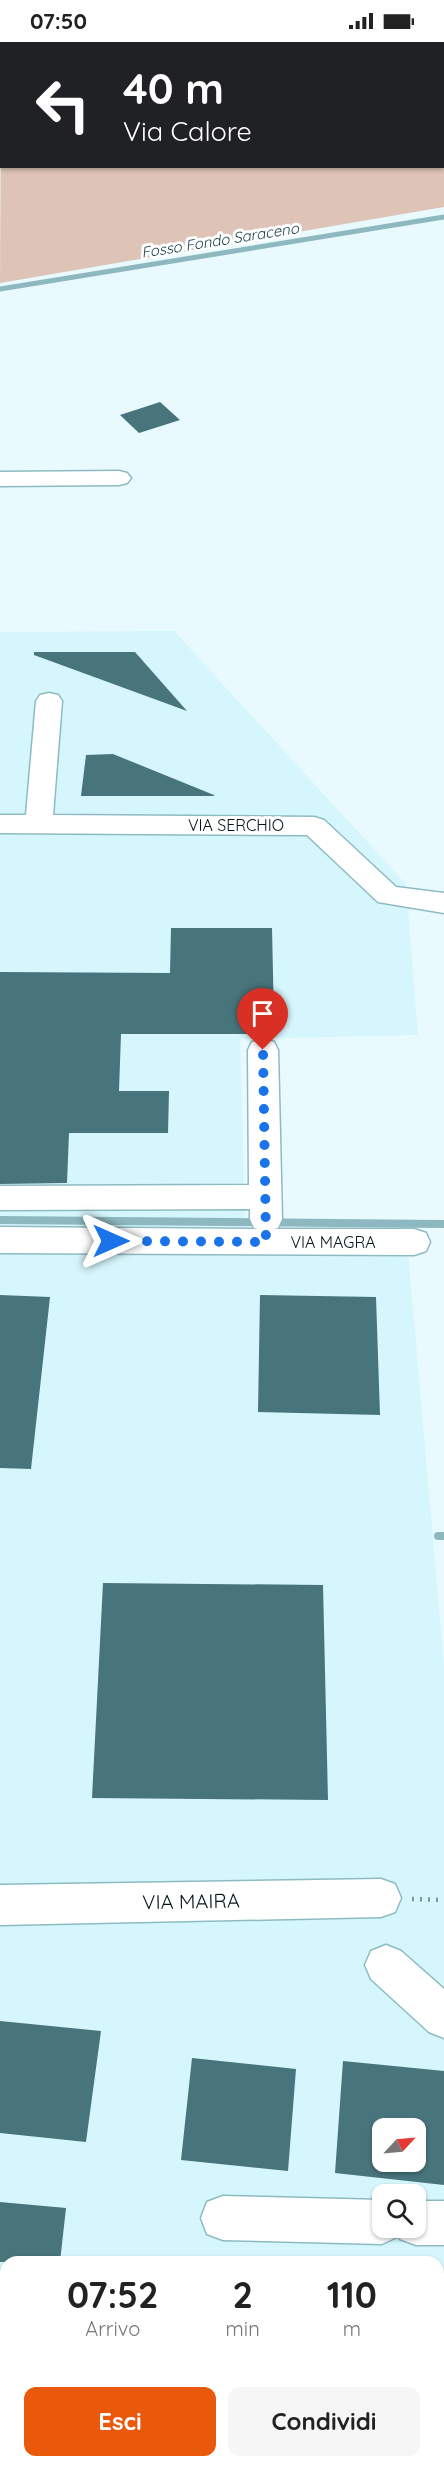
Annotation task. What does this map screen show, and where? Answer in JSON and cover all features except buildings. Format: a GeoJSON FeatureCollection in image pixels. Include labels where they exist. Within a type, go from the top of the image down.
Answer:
{"type":"FeatureCollection","features":[{"type":"Feature","properties":{"kind":"street"},"geometry":{"type":"LineString","coordinates":[[0,479],[119,478]]}},
{"type":"Feature","properties":{"kind":"street"},"geometry":{"type":"LineString","coordinates":[[39,824],[50,701]]}},
{"type":"Feature","properties":{"kind":"street","name":"VIA SERCHIO"},"geometry":{"type":"LineString","coordinates":[[0,824],[314,826],[388,895],[444,903]]}},
{"type":"Feature","properties":{"kind":"street"},"geometry":{"type":"LineString","coordinates":[[263,1050],[266,1242]]}},
{"type":"Feature","properties":{"kind":"street"},"geometry":{"type":"LineString","coordinates":[[0,1198],[265,1197]]}},
{"type":"Feature","properties":{"kind":"street","name":"VIA MAGRA"},"geometry":{"type":"LineString","coordinates":[[0,1240],[414,1242]]}},
{"type":"Feature","properties":{"kind":"street","name":"VIA MAIRA"},"geometry":{"type":"LineString","coordinates":[[0,1905],[381,1898]]}},
{"type":"Feature","properties":{"kind":"street"},"geometry":{"type":"LineString","coordinates":[[386,1965],[444,2017]]}},
{"type":"Feature","properties":{"kind":"street"},"geometry":{"type":"LineString","coordinates":[[223,2218],[372,2222]]}},
{"type":"Feature","properties":{"kind":"street"},"geometry":{"type":"LineString","coordinates":[[426,2223],[444,2223]]}},
{"type":"Feature","properties":{"kind":"shaded area"},"geometry":{"type":"Polygon","coordinates":[[[1,168],[444,168],[444,207],[0,283],[1,168]]]}},
{"type":"Feature","properties":{"kind":"shaded area"},"geometry":{"type":"Polygon","coordinates":[[[174,631],[406,884],[418,1035],[240,1039],[246,1251],[408,1252],[444,1665],[444,2256],[0,2256],[0,632],[174,631]]]}},
{"type":"Feature","properties":{"kind":"waterway","name":"Fosso Fondo Saraceno"},"geometry":{"type":"LineString","coordinates":[[0,289],[444,217]]}},
{"type":"Feature","properties":{"kind":"waterway"},"geometry":{"type":"LineString","coordinates":[[0,1220],[444,1224]]}},
{"type":"Feature","properties":{"kind":"waterway"},"geometry":{"type":"LineString","coordinates":[[438,1536],[444,1536]]}},
{"type":"Feature","properties":{"kind":"route"},"geometry":{"type":"LineString","coordinates":[[111,1241],[266,1242],[263,1050]]}}]}
